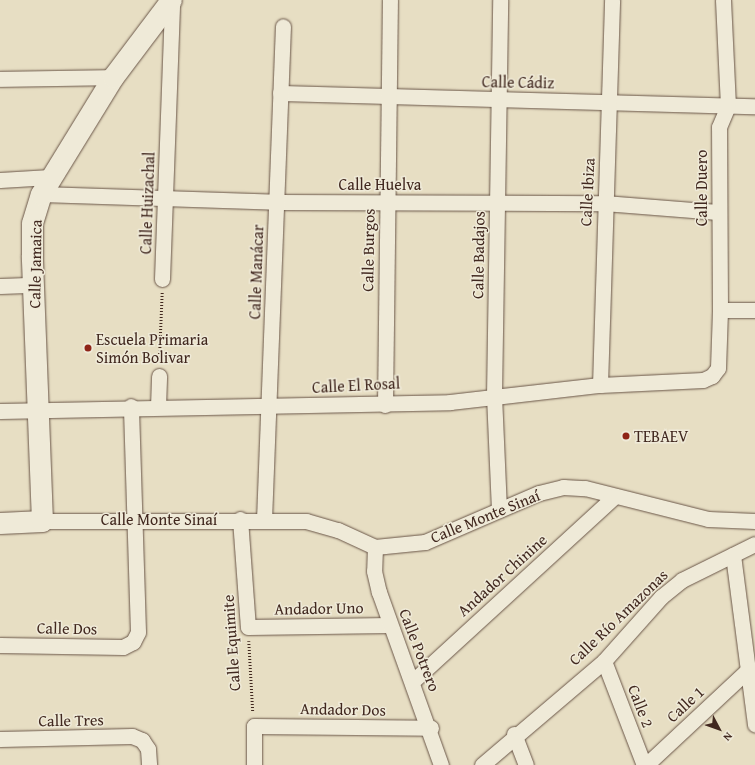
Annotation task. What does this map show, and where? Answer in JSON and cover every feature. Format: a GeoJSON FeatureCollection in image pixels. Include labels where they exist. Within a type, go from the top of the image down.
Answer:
{"type":"FeatureCollection","features":[{"type":"Feature","properties":{"kind":"main road","name":"Calle Jamaica"},"geometry":{"type":"LineString","coordinates":[[42,521],[35,410],[32,223],[46,186],[113,77],[172,0]]}},
{"type":"Feature","properties":{"kind":"main road","name":"Calle Monte Sinaí"},"geometry":{"type":"LineString","coordinates":[[0,523],[42,521]]}},
{"type":"Feature","properties":{"kind":"street","name":"Calle Huizachal"},"geometry":{"type":"LineString","coordinates":[[162,279],[172,0]]}},
{"type":"Feature","properties":{"kind":"street","name":"Calle Burgos"},"geometry":{"type":"LineString","coordinates":[[385,405],[387,202],[390,98],[390,0]]}},
{"type":"Feature","properties":{"kind":"street","name":"Calle Badajos"},"geometry":{"type":"LineString","coordinates":[[499,510],[494,396],[500,0]]}},
{"type":"Feature","properties":{"kind":"street","name":"Calle Ibiza"},"geometry":{"type":"LineString","coordinates":[[600,385],[604,203],[610,102],[612,0]]}},
{"type":"Feature","properties":{"kind":"street","name":"Calle Duero"},"geometry":{"type":"LineString","coordinates":[[712,376],[718,368],[720,310],[718,212],[719,127],[728,106],[723,0]]}},
{"type":"Feature","properties":{"kind":"street","name":"Calle Manácar"},"geometry":{"type":"LineString","coordinates":[[264,520],[283,26]]}},
{"type":"Feature","properties":{"kind":"street"},"geometry":{"type":"LineString","coordinates":[[0,79],[113,77]]}},
{"type":"Feature","properties":{"kind":"street","name":"Calle Cádiz"},"geometry":{"type":"LineString","coordinates":[[280,93],[390,98],[499,99],[755,106]]}},
{"type":"Feature","properties":{"kind":"street","name":"Calle Huelva"},"geometry":{"type":"LineString","coordinates":[[0,180],[46,186],[165,196],[276,202],[604,203],[718,212]]}},
{"type":"Feature","properties":{"kind":"street"},"geometry":{"type":"LineString","coordinates":[[0,286],[33,285]]}},
{"type":"Feature","properties":{"kind":"street"},"geometry":{"type":"LineString","coordinates":[[720,310],[755,310]]}},
{"type":"Feature","properties":{"kind":"street"},"geometry":{"type":"LineString","coordinates":[[158,407],[159,376]]}},
{"type":"Feature","properties":{"kind":"street","name":"Calle El Rosal"},"geometry":{"type":"LineString","coordinates":[[0,411],[131,406],[385,405],[600,385],[702,380],[712,376]]}},
{"type":"Feature","properties":{"kind":"street"},"geometry":{"type":"LineString","coordinates":[[131,406],[135,519]]}},
{"type":"Feature","properties":{"kind":"street","name":"Calle Monte Sinaí"},"geometry":{"type":"LineString","coordinates":[[42,521],[135,519],[240,519],[306,521],[338,530],[375,547],[425,542],[539,493],[563,487],[615,496],[708,519],[755,521]]}},
{"type":"Feature","properties":{"kind":"street","name":"Andador Chinine"},"geometry":{"type":"LineString","coordinates":[[413,681],[615,496]]}},
{"type":"Feature","properties":{"kind":"street","name":"Calle Dos"},"geometry":{"type":"LineString","coordinates":[[0,645],[123,647],[133,642],[138,632],[135,519]]}},
{"type":"Feature","properties":{"kind":"street","name":"Calle Equimite"},"geometry":{"type":"LineString","coordinates":[[240,519],[248,627]]}},
{"type":"Feature","properties":{"kind":"street","name":"Calle Río Amazonas"},"geometry":{"type":"LineString","coordinates":[[482,765],[514,734],[604,660],[661,597],[682,580],[755,544]]}},
{"type":"Feature","properties":{"kind":"street","name":"Calle Potrero"},"geometry":{"type":"LineString","coordinates":[[375,547],[374,571],[390,625],[431,728],[441,765]]}},
{"type":"Feature","properties":{"kind":"street"},"geometry":{"type":"LineString","coordinates":[[733,556],[749,669],[755,725]]}},
{"type":"Feature","properties":{"kind":"street","name":"Andador Uno"},"geometry":{"type":"LineString","coordinates":[[248,627],[390,625]]}},
{"type":"Feature","properties":{"kind":"street","name":"Calle 2"},"geometry":{"type":"LineString","coordinates":[[604,660],[645,765]]}},
{"type":"Feature","properties":{"kind":"street","name":"Calle 1"},"geometry":{"type":"LineString","coordinates":[[645,765],[749,669]]}},
{"type":"Feature","properties":{"kind":"street"},"geometry":{"type":"LineString","coordinates":[[254,726],[254,765]]}},
{"type":"Feature","properties":{"kind":"street","name":"Andador Dos"},"geometry":{"type":"LineString","coordinates":[[254,726],[431,728]]}},
{"type":"Feature","properties":{"kind":"street"},"geometry":{"type":"LineString","coordinates":[[514,734],[526,765]]}},
{"type":"Feature","properties":{"kind":"street","name":"Calle Tres"},"geometry":{"type":"LineString","coordinates":[[0,739],[132,736],[142,740],[148,749],[148,765]]}},
{"type":"Feature","properties":{"kind":"path"},"geometry":{"type":"LineString","coordinates":[[159,376],[162,279]]}},
{"type":"Feature","properties":{"kind":"path","name":"Calle Equimite"},"geometry":{"type":"LineString","coordinates":[[248,627],[254,726]]}},
{"type":"Feature","properties":{"kind":"place","name":"Escuela Primaria Simón Bolivar"},"geometry":{"type":"Point","coordinates":[88,348]}},
{"type":"Feature","properties":{"kind":"place","name":"TEBAEV"},"geometry":{"type":"Point","coordinates":[626,436]}}]}
